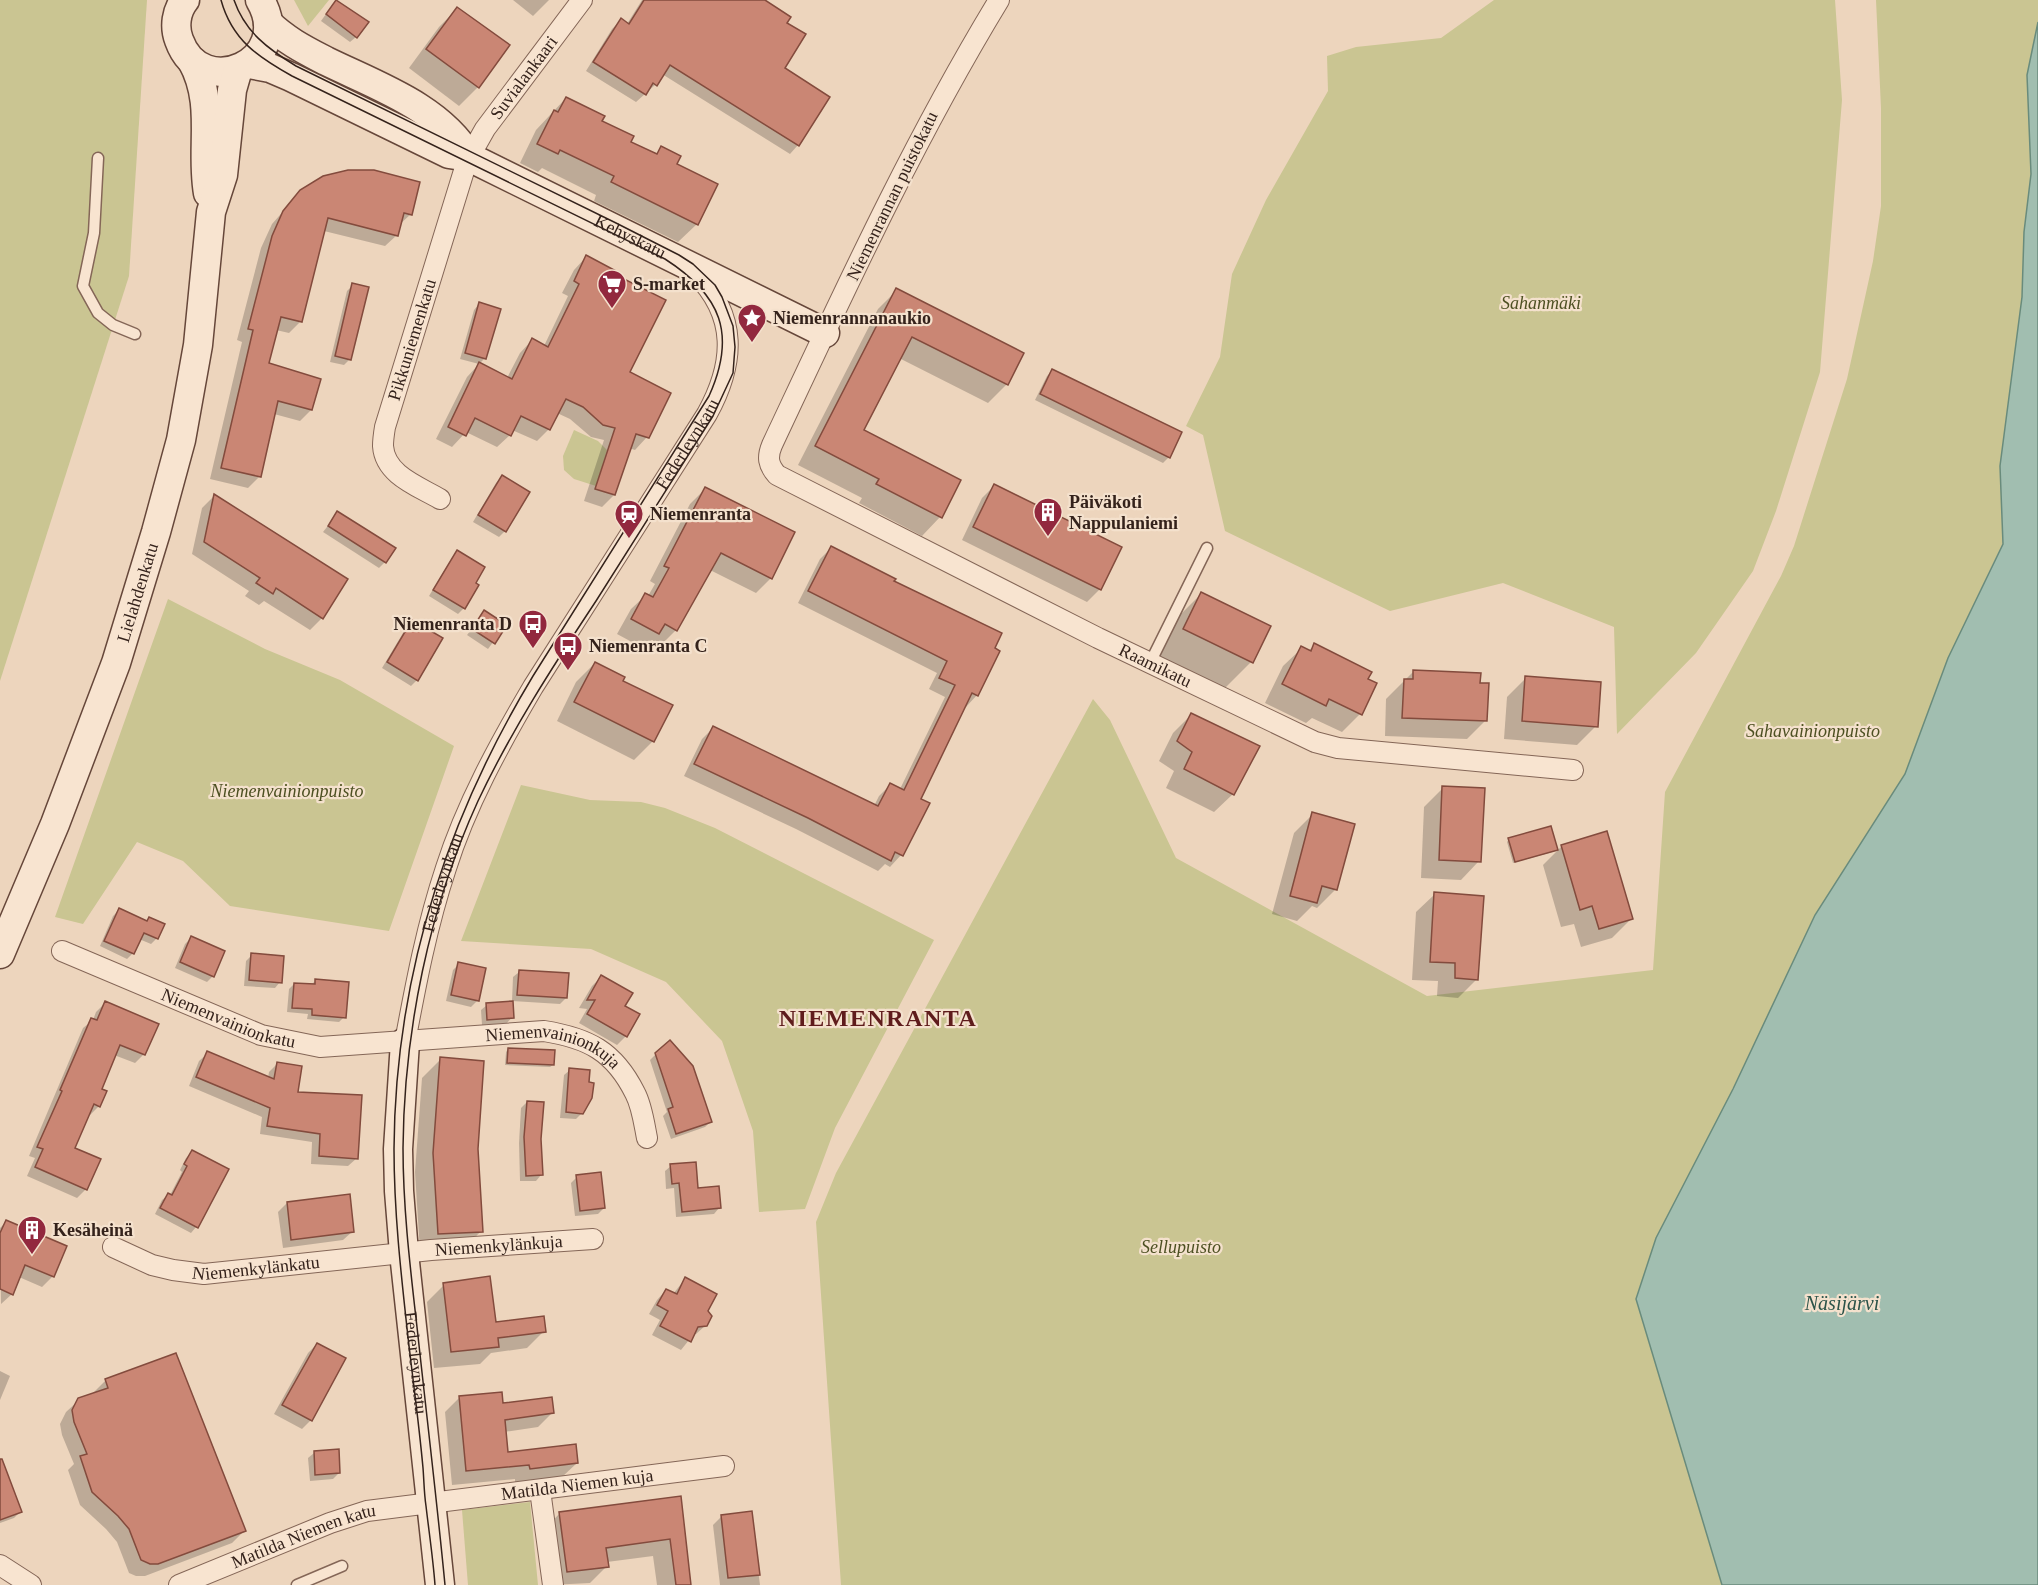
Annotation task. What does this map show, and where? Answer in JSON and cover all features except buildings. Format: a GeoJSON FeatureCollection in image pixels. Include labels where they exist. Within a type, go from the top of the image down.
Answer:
{"type":"FeatureCollection","features":[{"type":"Feature","properties":{"kind":"street","name":"Lielahdenkatu"},"geometry":{"type":"LineString","coordinates":[[185,0],[176,19],[177,34],[182,49],[200,76],[206,100],[204,173],[212,212]]}},
{"type":"Feature","properties":{"kind":"street","name":"Suvialankaari"},"geometry":{"type":"LineString","coordinates":[[469,157],[485,129],[582,0]]}},
{"type":"Feature","properties":{"kind":"street","name":"Niemenrannan puistokatu"},"geometry":{"type":"LineString","coordinates":[[769,463],[772,445],[914,148],[945,90],[999,0]]}},
{"type":"Feature","properties":{"kind":"street","name":"Lielahdenkatu"},"geometry":{"type":"LineString","coordinates":[[0,954],[55,824],[116,663],[156,532],[181,440],[198,345],[212,212],[223,175],[231,90],[243,66],[257,56],[264,45],[268,34],[264,12]]}},
{"type":"Feature","properties":{"kind":"street","name":"Kehyskatu"},"geometry":{"type":"LineString","coordinates":[[264,12],[284,37],[425,112],[458,138],[469,157]]}},
{"type":"Feature","properties":{"kind":"street","name":"Kehyskatu"},"geometry":{"type":"LineString","coordinates":[[192,61],[206,69],[222,72],[243,66],[270,68],[291,77],[449,154],[469,157],[825,333]]}},
{"type":"Feature","properties":{"kind":"street","name":"Pikkuniemenkatu"},"geometry":{"type":"LineString","coordinates":[[440,499],[400,476],[388,462],[383,447],[385,426],[469,157]]}},
{"type":"Feature","properties":{"kind":"street","name":"Federleynkatu"},"geometry":{"type":"LineString","coordinates":[[440,1585],[404,1253],[398,1149],[405,1042],[414,990],[429,922],[447,866],[472,802],[512,723],[707,414],[722,384],[728,360],[727,326],[709,287],[686,264]]}},
{"type":"Feature","properties":{"kind":"street","name":"Raamikatu"},"geometry":{"type":"LineString","coordinates":[[769,463],[777,475],[1098,638],[1315,742],[1338,748],[1574,770]]}},
{"type":"Feature","properties":{"kind":"street","name":"Niemenvainionkatu"},"geometry":{"type":"LineString","coordinates":[[62,951],[261,1035],[320,1047],[405,1042]]}},
{"type":"Feature","properties":{"kind":"street","name":"Niemenvainionkuja"},"geometry":{"type":"LineString","coordinates":[[405,1042],[544,1031],[565,1034],[586,1041],[607,1054],[636,1094],[647,1137]]}},
{"type":"Feature","properties":{"kind":"street","name":"Niemenkylänkuja"},"geometry":{"type":"LineString","coordinates":[[404,1253],[593,1239]]}},
{"type":"Feature","properties":{"kind":"street","name":"Niemenkylänkatu"},"geometry":{"type":"LineString","coordinates":[[113,1247],[152,1265],[204,1274],[404,1253]]}},
{"type":"Feature","properties":{"kind":"street","name":"Matilda Niemen kuja"},"geometry":{"type":"LineString","coordinates":[[431,1503],[724,1466]]}},
{"type":"Feature","properties":{"kind":"street"},"geometry":{"type":"LineString","coordinates":[[540,1490],[553,1585]]}},
{"type":"Feature","properties":{"kind":"street","name":"Matilda Niemen katu"},"geometry":{"type":"LineString","coordinates":[[189,1583],[330,1523],[367,1511],[431,1503]]}},
{"type":"Feature","properties":{"kind":"street"},"geometry":{"type":"LineString","coordinates":[[0,1565],[31,1585]]}},
{"type":"Feature","properties":{"kind":"lane"},"geometry":{"type":"LineString","coordinates":[[98,158],[94,233],[83,286],[98,313],[113,325],[135,334]]}},
{"type":"Feature","properties":{"kind":"lane"},"geometry":{"type":"LineString","coordinates":[[1150,663],[1207,548]]}},
{"type":"Feature","properties":{"kind":"lane"},"geometry":{"type":"LineString","coordinates":[[297,1585],[342,1566]]}},
{"type":"Feature","properties":{"kind":"green space"},"geometry":{"type":"Polygon","coordinates":[[[0,0],[147,0],[129,276],[0,681],[0,0]]]}},
{"type":"Feature","properties":{"kind":"green space"},"geometry":{"type":"Polygon","coordinates":[[[294,0],[329,0],[308,26],[294,0]]]}},
{"type":"Feature","properties":{"kind":"green space","name":"Sahanmäki"},"geometry":{"type":"Polygon","coordinates":[[[1494,0],[1835,0],[1842,100],[1820,372],[1776,511],[1753,571],[1696,653],[1617,734],[1614,627],[1503,583],[1390,611],[1225,531],[1203,435],[1186,426],[1220,357],[1232,274],[1266,200],[1328,91],[1327,56],[1356,47],[1441,38],[1494,0]]]}},
{"type":"Feature","properties":{"kind":"green space","name":"Sellupuisto"},"geometry":{"type":"Polygon","coordinates":[[[1876,0],[2038,0],[2038,22],[2027,75],[2031,174],[2024,232],[2022,297],[2000,466],[2003,543],[1948,658],[1905,774],[1815,915],[1733,1089],[1656,1238],[1636,1299],[1722,1585],[841,1585],[816,1222],[836,1173],[1093,699],[1110,720],[1176,858],[1427,996],[1653,970],[1665,792],[1781,576],[1794,546],[1847,379],[1873,261],[1881,206],[1881,108],[1876,0]]]}},
{"type":"Feature","properties":{"kind":"green space"},"geometry":{"type":"Polygon","coordinates":[[[574,430],[598,441],[607,450],[596,486],[574,479],[564,470],[563,456],[574,430]]]}},
{"type":"Feature","properties":{"kind":"green space","name":"Niemenvainionpuisto"},"geometry":{"type":"Polygon","coordinates":[[[168,599],[265,649],[340,680],[454,746],[389,931],[230,906],[183,861],[137,842],[83,924],[55,917],[168,599]]]}},
{"type":"Feature","properties":{"kind":"green space"},"geometry":{"type":"Polygon","coordinates":[[[521,785],[590,800],[641,802],[665,808],[715,828],[934,940],[835,1128],[805,1209],[759,1212],[753,1131],[722,1041],[666,982],[591,949],[461,941],[521,785]]]}},
{"type":"Feature","properties":{"kind":"green space"},"geometry":{"type":"Polygon","coordinates":[[[530,1502],[538,1585],[468,1585],[462,1510],[530,1502]]]}},
{"type":"Feature","properties":{"kind":"water","name":"Näsijärvi"},"geometry":{"type":"Polygon","coordinates":[[[2038,22],[2038,1585],[1722,1585],[1636,1299],[1656,1238],[1733,1089],[1815,915],[1905,774],[1948,658],[2003,544],[2000,466],[2022,297],[2024,232],[2031,174],[2027,75],[2038,22]]]}},
{"type":"Feature","properties":{"kind":"tram line"},"geometry":{"type":"LineString","coordinates":[[221,0],[239,37],[257,54],[280,69],[665,259],[699,287],[711,302],[722,335],[722,354],[709,396],[533,676],[474,788],[431,903],[415,963],[404,1024],[397,1086],[394,1173],[400,1266],[435,1585]]}},
{"type":"Feature","properties":{"kind":"tram line"},"geometry":{"type":"LineString","coordinates":[[234,0],[244,21],[259,39],[296,66],[616,223],[693,264],[715,285],[733,326],[735,347],[733,373],[713,416],[533,699],[478,801],[446,884],[422,971],[408,1059],[404,1104],[403,1172],[410,1266],[445,1585]]}},
{"type":"Feature","properties":{"kind":"place","name":"S-market"},"geometry":{"type":"Point","coordinates":[612,310]}},
{"type":"Feature","properties":{"kind":"place","name":"Niemenrannanaukio"},"geometry":{"type":"Point","coordinates":[752,344]}},
{"type":"Feature","properties":{"kind":"place","name":"Päiväkoti Nappulaniemi"},"geometry":{"type":"Point","coordinates":[1048,538]}},
{"type":"Feature","properties":{"kind":"place","name":"Niemenranta"},"geometry":{"type":"Point","coordinates":[629,540]}},
{"type":"Feature","properties":{"kind":"place","name":"Niemenranta D"},"geometry":{"type":"Point","coordinates":[533,650]}},
{"type":"Feature","properties":{"kind":"place","name":"Niemenranta C"},"geometry":{"type":"Point","coordinates":[568,672]}},
{"type":"Feature","properties":{"kind":"place","name":"Kesäheinä"},"geometry":{"type":"Point","coordinates":[32,1256]}},
{"type":"Feature","properties":{"kind":"district","name":"NIEMENRANTA"},"geometry":{"type":"Point","coordinates":[878,1018]}},
{"type":"Feature","properties":{"kind":"park label","name":"Sahavainionpuisto"},"geometry":{"type":"Point","coordinates":[1813,731]}}]}
